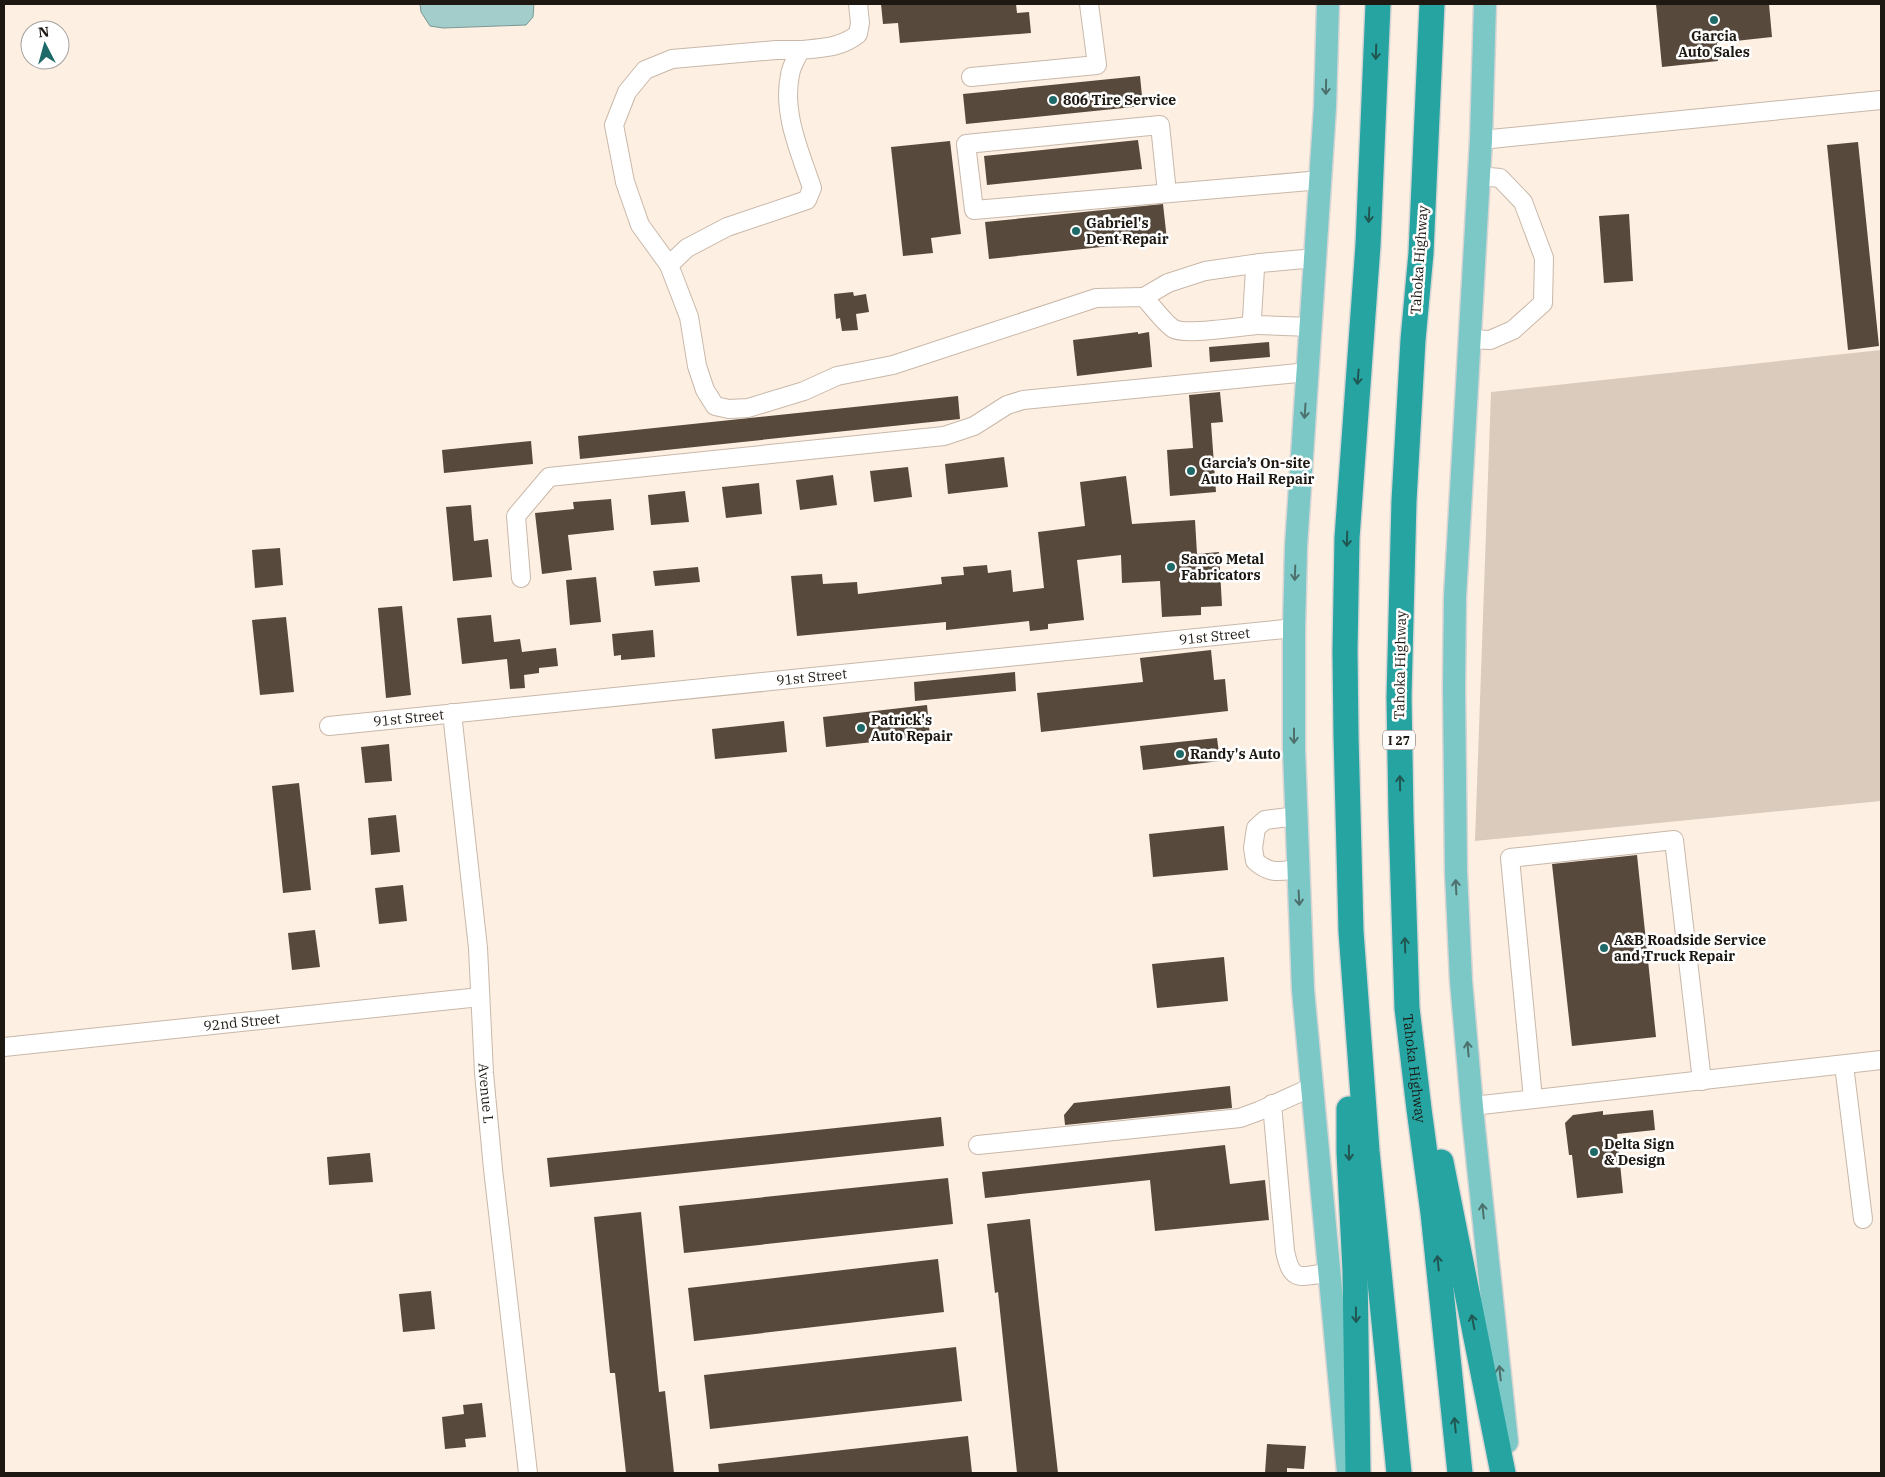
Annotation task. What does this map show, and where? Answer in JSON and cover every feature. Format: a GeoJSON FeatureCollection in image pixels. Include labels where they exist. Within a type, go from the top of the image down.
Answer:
{"type":"FeatureCollection","features":[{"type":"Feature","properties":{"kind":"highway"},"geometry":{"type":"LineString","coordinates":[[1358,1473],[1355,1270],[1349,1152],[1352,947],[1345,651],[1347,538],[1368,245],[1378,4]]}},
{"type":"Feature","properties":{"kind":"highway","name":"Tahoka Highway"},"geometry":{"type":"LineString","coordinates":[[1432,4],[1422,253],[1413,340],[1404,501],[1399,697],[1401,826],[1407,987],[1418,1109],[1433,1213],[1460,1473]]}},
{"type":"Feature","properties":{"kind":"highway"},"geometry":{"type":"LineString","coordinates":[[1352,947],[1367,1151],[1399,1473]]}},
{"type":"Feature","properties":{"kind":"highway"},"geometry":{"type":"LineString","coordinates":[[1407,987],[1503,1473]]}},
{"type":"Feature","properties":{"kind":"main road"},"geometry":{"type":"LineString","coordinates":[[1328,4],[1321,180],[1297,538],[1294,628],[1294,750],[1303,990],[1348,1473]]}},
{"type":"Feature","properties":{"kind":"main road"},"geometry":{"type":"LineString","coordinates":[[1485,4],[1481,140],[1455,597],[1456,872],[1461,980],[1510,1473]]}},
{"type":"Feature","properties":{"kind":"street"},"geometry":{"type":"LineString","coordinates":[[858,4],[860,23],[858,34],[850,41],[829,48],[776,50],[672,59],[645,70],[627,92],[614,125],[625,182],[640,225],[669,265],[689,317],[697,366],[705,390],[715,406],[729,409],[748,408],[795,394],[837,376],[893,365],[1096,298],[1144,297],[1168,283],[1205,271],[1315,258]]}},
{"type":"Feature","properties":{"kind":"street"},"geometry":{"type":"LineString","coordinates":[[972,77],[1097,64],[1089,4]]}},
{"type":"Feature","properties":{"kind":"street"},"geometry":{"type":"LineString","coordinates":[[669,265],[687,248],[727,228],[807,200],[812,188],[791,125],[788,86],[790,73],[800,50]]}},
{"type":"Feature","properties":{"kind":"street"},"geometry":{"type":"LineString","coordinates":[[1481,140],[1881,100]]}},
{"type":"Feature","properties":{"kind":"street"},"geometry":{"type":"LineString","coordinates":[[1167,193],[1160,125],[966,144],[974,210],[1321,180]]}},
{"type":"Feature","properties":{"kind":"street"},"geometry":{"type":"LineString","coordinates":[[1470,339],[1490,340],[1513,330],[1543,302],[1544,258],[1523,202],[1500,178],[1479,176]]}},
{"type":"Feature","properties":{"kind":"street"},"geometry":{"type":"LineString","coordinates":[[1256,325],[1252,318],[1255,270],[1260,263]]}},
{"type":"Feature","properties":{"kind":"street"},"geometry":{"type":"LineString","coordinates":[[1144,297],[1174,329],[1198,331],[1256,325],[1311,327]]}},
{"type":"Feature","properties":{"kind":"street"},"geometry":{"type":"LineString","coordinates":[[521,578],[516,516],[549,477],[944,436],[974,426],[1007,405],[1023,400],[1308,372]]}},
{"type":"Feature","properties":{"kind":"street","name":"91st Street"},"geometry":{"type":"LineString","coordinates":[[328,726],[1294,628]]}},
{"type":"Feature","properties":{"kind":"street","name":"Avenue L"},"geometry":{"type":"LineString","coordinates":[[452,713],[478,948],[484,1073],[492,1169],[528,1473]]}},
{"type":"Feature","properties":{"kind":"street"},"geometry":{"type":"LineString","coordinates":[[1297,816],[1265,820],[1256,828],[1253,848],[1255,861],[1264,869],[1272,872],[1300,870]]}},
{"type":"Feature","properties":{"kind":"street"},"geometry":{"type":"LineString","coordinates":[[1533,1100],[1510,858],[1674,840],[1702,1081]]}},
{"type":"Feature","properties":{"kind":"street","name":"92nd Street"},"geometry":{"type":"LineString","coordinates":[[4,1047],[480,997]]}},
{"type":"Feature","properties":{"kind":"street"},"geometry":{"type":"LineString","coordinates":[[1473,1106],[1881,1060]]}},
{"type":"Feature","properties":{"kind":"street"},"geometry":{"type":"LineString","coordinates":[[1844,1064],[1863,1218]]}},
{"type":"Feature","properties":{"kind":"street"},"geometry":{"type":"LineString","coordinates":[[978,1145],[1240,1118],[1312,1087]]}},
{"type":"Feature","properties":{"kind":"street"},"geometry":{"type":"LineString","coordinates":[[1272,1104],[1288,1268],[1293,1274],[1302,1276],[1328,1272]]}},
{"type":"Feature","properties":{"kind":"shaded area"},"geometry":{"type":"Polygon","coordinates":[[[1881,350],[1881,801],[1475,841],[1491,392],[1881,350]]]}},
{"type":"Feature","properties":{"kind":"water"},"geometry":{"type":"Polygon","coordinates":[[[420,4],[534,4],[533,17],[526,25],[443,28],[430,26],[421,12],[420,4]]]}},
{"type":"Feature","properties":{"kind":"building"},"geometry":{"type":"Polygon","coordinates":[[[881,4],[1016,4],[1017,13],[1029,12],[1031,33],[900,43],[898,23],[883,24],[881,4]]]}},
{"type":"Feature","properties":{"kind":"building","name":"Garcia Auto Sales"},"geometry":{"type":"Polygon","coordinates":[[[1656,4],[1769,4],[1772,37],[1717,43],[1718,61],[1662,67],[1656,4]]]}},
{"type":"Feature","properties":{"kind":"building","name":"806 Tire Service"},"geometry":{"type":"Polygon","coordinates":[[[1140,76],[1143,106],[966,124],[963,94],[1140,76]]]}},
{"type":"Feature","properties":{"kind":"building"},"geometry":{"type":"Polygon","coordinates":[[[1138,140],[1142,169],[987,185],[984,156],[1138,140]]]}},
{"type":"Feature","properties":{"kind":"building"},"geometry":{"type":"Polygon","coordinates":[[[950,141],[961,234],[931,238],[933,253],[903,256],[891,147],[950,141]]]}},
{"type":"Feature","properties":{"kind":"building"},"geometry":{"type":"Polygon","coordinates":[[[1858,142],[1879,346],[1848,350],[1827,145],[1858,142]]]}},
{"type":"Feature","properties":{"kind":"building","name":"Gabriel's Dent Repair"},"geometry":{"type":"Polygon","coordinates":[[[1163,204],[1167,240],[989,259],[985,222],[1163,204]]]}},
{"type":"Feature","properties":{"kind":"building"},"geometry":{"type":"Polygon","coordinates":[[[1629,214],[1633,281],[1604,283],[1599,216],[1629,214]]]}},
{"type":"Feature","properties":{"kind":"building"},"geometry":{"type":"Polygon","coordinates":[[[853,292],[854,296],[866,294],[869,312],[856,314],[858,330],[842,331],[840,318],[836,319],[834,294],[853,292]]]}},
{"type":"Feature","properties":{"kind":"building"},"geometry":{"type":"Polygon","coordinates":[[[1138,332],[1138,334],[1149,332],[1152,367],[1077,376],[1073,340],[1138,332]]]}},
{"type":"Feature","properties":{"kind":"building"},"geometry":{"type":"Polygon","coordinates":[[[1269,342],[1270,357],[1210,362],[1209,347],[1269,342]]]}},
{"type":"Feature","properties":{"kind":"building"},"geometry":{"type":"Polygon","coordinates":[[[1220,392],[1223,422],[1211,423],[1216,492],[1170,496],[1167,450],[1193,448],[1189,395],[1220,392]]]}},
{"type":"Feature","properties":{"kind":"building"},"geometry":{"type":"Polygon","coordinates":[[[958,396],[960,419],[580,459],[578,436],[958,396]]]}},
{"type":"Feature","properties":{"kind":"building"},"geometry":{"type":"Polygon","coordinates":[[[531,441],[533,464],[444,473],[442,450],[531,441]]]}},
{"type":"Feature","properties":{"kind":"building"},"geometry":{"type":"Polygon","coordinates":[[[1004,457],[1008,487],[948,494],[945,464],[1004,457]]]}},
{"type":"Feature","properties":{"kind":"building"},"geometry":{"type":"Polygon","coordinates":[[[908,467],[912,497],[874,502],[870,471],[908,467]]]}},
{"type":"Feature","properties":{"kind":"building"},"geometry":{"type":"Polygon","coordinates":[[[833,475],[837,505],[800,510],[796,480],[833,475]]]}},
{"type":"Feature","properties":{"kind":"building"},"geometry":{"type":"Polygon","coordinates":[[[1126,476],[1132,524],[1195,520],[1197,554],[1219,552],[1222,606],[1201,607],[1201,615],[1162,617],[1160,581],[1122,583],[1121,555],[1077,560],[1084,620],[1048,624],[1048,629],[1030,631],[1029,621],[946,630],[946,622],[797,636],[791,576],[822,574],[823,584],[857,582],[858,594],[942,584],[941,577],[964,575],[963,567],[987,565],[988,573],[1011,570],[1013,592],[1044,588],[1038,532],[1085,526],[1080,482],[1126,476]]]}},
{"type":"Feature","properties":{"kind":"building"},"geometry":{"type":"Polygon","coordinates":[[[759,483],[762,514],[726,518],[722,487],[759,483]]]}},
{"type":"Feature","properties":{"kind":"building"},"geometry":{"type":"Polygon","coordinates":[[[685,491],[689,522],[651,525],[648,495],[685,491]]]}},
{"type":"Feature","properties":{"kind":"building"},"geometry":{"type":"Polygon","coordinates":[[[611,499],[614,530],[568,535],[572,570],[542,574],[535,513],[574,509],[573,502],[611,499]]]}},
{"type":"Feature","properties":{"kind":"building"},"geometry":{"type":"Polygon","coordinates":[[[471,505],[474,541],[488,539],[492,577],[453,581],[446,507],[471,505]]]}},
{"type":"Feature","properties":{"kind":"building"},"geometry":{"type":"Polygon","coordinates":[[[280,548],[283,585],[255,588],[252,550],[280,548]]]}},
{"type":"Feature","properties":{"kind":"building"},"geometry":{"type":"Polygon","coordinates":[[[698,567],[700,582],[655,586],[653,571],[698,567]]]}},
{"type":"Feature","properties":{"kind":"building"},"geometry":{"type":"Polygon","coordinates":[[[596,577],[601,622],[570,625],[566,580],[596,577]]]}},
{"type":"Feature","properties":{"kind":"building"},"geometry":{"type":"Polygon","coordinates":[[[402,606],[411,695],[386,698],[378,608],[402,606]]]}},
{"type":"Feature","properties":{"kind":"building"},"geometry":{"type":"Polygon","coordinates":[[[491,615],[494,642],[520,639],[522,652],[556,648],[558,666],[539,668],[539,673],[524,675],[525,688],[510,689],[507,659],[462,664],[457,618],[491,615]]]}},
{"type":"Feature","properties":{"kind":"building"},"geometry":{"type":"Polygon","coordinates":[[[286,617],[294,692],[260,695],[252,620],[286,617]]]}},
{"type":"Feature","properties":{"kind":"building"},"geometry":{"type":"Polygon","coordinates":[[[653,630],[655,657],[621,660],[621,655],[614,656],[612,634],[653,630]]]}},
{"type":"Feature","properties":{"kind":"building"},"geometry":{"type":"Polygon","coordinates":[[[1211,650],[1214,680],[1225,679],[1228,711],[1041,732],[1037,693],[1143,682],[1140,658],[1211,650]]]}},
{"type":"Feature","properties":{"kind":"building"},"geometry":{"type":"Polygon","coordinates":[[[1015,672],[1016,691],[915,701],[914,682],[1015,672]]]}},
{"type":"Feature","properties":{"kind":"building","name":"Patrick's Auto Repair"},"geometry":{"type":"Polygon","coordinates":[[[927,705],[930,736],[826,747],[823,717],[927,705]]]}},
{"type":"Feature","properties":{"kind":"building"},"geometry":{"type":"Polygon","coordinates":[[[784,721],[787,752],[715,759],[712,729],[784,721]]]}},
{"type":"Feature","properties":{"kind":"building","name":"Randy's Auto"},"geometry":{"type":"Polygon","coordinates":[[[1217,738],[1220,761],[1143,770],[1140,746],[1217,738]]]}},
{"type":"Feature","properties":{"kind":"building"},"geometry":{"type":"Polygon","coordinates":[[[389,744],[392,781],[365,783],[361,747],[389,744]]]}},
{"type":"Feature","properties":{"kind":"building"},"geometry":{"type":"Polygon","coordinates":[[[299,783],[311,890],[283,893],[272,786],[299,783]]]}},
{"type":"Feature","properties":{"kind":"building"},"geometry":{"type":"Polygon","coordinates":[[[396,815],[400,852],[371,855],[368,818],[396,815]]]}},
{"type":"Feature","properties":{"kind":"building"},"geometry":{"type":"Polygon","coordinates":[[[1224,826],[1228,870],[1153,877],[1149,834],[1224,826]]]}},
{"type":"Feature","properties":{"kind":"building","name":"A&B Roadside Service and Truck Repair"},"geometry":{"type":"Polygon","coordinates":[[[1637,855],[1656,1037],[1572,1046],[1552,864],[1637,855]]]}},
{"type":"Feature","properties":{"kind":"building"},"geometry":{"type":"Polygon","coordinates":[[[403,885],[407,921],[379,924],[375,888],[403,885]]]}},
{"type":"Feature","properties":{"kind":"building"},"geometry":{"type":"Polygon","coordinates":[[[315,930],[320,967],[292,970],[288,933],[315,930]]]}},
{"type":"Feature","properties":{"kind":"building"},"geometry":{"type":"Polygon","coordinates":[[[1224,957],[1228,1001],[1157,1008],[1152,964],[1224,957]]]}},
{"type":"Feature","properties":{"kind":"building"},"geometry":{"type":"Polygon","coordinates":[[[1230,1086],[1232,1108],[1065,1125],[1064,1115],[1074,1103],[1230,1086]]]}},
{"type":"Feature","properties":{"kind":"building","name":"Delta Sign & Design"},"geometry":{"type":"Polygon","coordinates":[[[1653,1110],[1655,1130],[1617,1134],[1623,1193],[1577,1198],[1572,1155],[1569,1155],[1565,1123],[1573,1115],[1603,1111],[1603,1115],[1653,1110]]]}},
{"type":"Feature","properties":{"kind":"building"},"geometry":{"type":"Polygon","coordinates":[[[941,1117],[944,1146],[550,1187],[547,1158],[941,1117]]]}},
{"type":"Feature","properties":{"kind":"building"},"geometry":{"type":"Polygon","coordinates":[[[1225,1145],[1230,1184],[1265,1180],[1269,1220],[1155,1231],[1150,1180],[985,1198],[982,1172],[1225,1145]]]}},
{"type":"Feature","properties":{"kind":"building"},"geometry":{"type":"Polygon","coordinates":[[[370,1153],[373,1182],[329,1185],[327,1157],[370,1153]]]}},
{"type":"Feature","properties":{"kind":"building"},"geometry":{"type":"Polygon","coordinates":[[[948,1178],[953,1224],[684,1253],[679,1206],[948,1178]]]}},
{"type":"Feature","properties":{"kind":"building"},"geometry":{"type":"Polygon","coordinates":[[[641,1212],[659,1392],[665,1391],[674,1473],[626,1473],[615,1373],[610,1373],[594,1217],[641,1212]]]}},
{"type":"Feature","properties":{"kind":"building"},"geometry":{"type":"Polygon","coordinates":[[[1030,1219],[1058,1473],[1017,1473],[998,1292],[995,1293],[987,1224],[1030,1219]]]}},
{"type":"Feature","properties":{"kind":"building"},"geometry":{"type":"Polygon","coordinates":[[[938,1259],[944,1312],[694,1341],[688,1288],[938,1259]]]}},
{"type":"Feature","properties":{"kind":"building"},"geometry":{"type":"Polygon","coordinates":[[[431,1291],[435,1329],[403,1332],[399,1294],[431,1291]]]}},
{"type":"Feature","properties":{"kind":"building"},"geometry":{"type":"Polygon","coordinates":[[[956,1347],[962,1401],[710,1429],[704,1375],[956,1347]]]}},
{"type":"Feature","properties":{"kind":"building"},"geometry":{"type":"Polygon","coordinates":[[[482,1403],[486,1437],[465,1439],[466,1447],[445,1449],[442,1417],[464,1414],[463,1405],[482,1403]]]}},
{"type":"Feature","properties":{"kind":"building"},"geometry":{"type":"Polygon","coordinates":[[[968,1436],[972,1473],[719,1473],[718,1464],[968,1436]]]}},
{"type":"Feature","properties":{"kind":"building"},"geometry":{"type":"Polygon","coordinates":[[[1267,1444],[1306,1446],[1304,1469],[1287,1468],[1287,1473],[1265,1473],[1267,1444]]]}},
{"type":"Feature","properties":{"kind":"place","name":"Garcia Auto Sales"},"geometry":{"type":"Point","coordinates":[1714,20]}},
{"type":"Feature","properties":{"kind":"place","name":"806 Tire Service"},"geometry":{"type":"Point","coordinates":[1053,100]}},
{"type":"Feature","properties":{"kind":"place","name":"Gabriel's Dent Repair"},"geometry":{"type":"Point","coordinates":[1076,231]}},
{"type":"Feature","properties":{"kind":"place","name":"Garcia’s On-site Auto Hail Repair"},"geometry":{"type":"Point","coordinates":[1191,471]}},
{"type":"Feature","properties":{"kind":"place","name":"Sanco Metal Fabricators"},"geometry":{"type":"Point","coordinates":[1171,567]}},
{"type":"Feature","properties":{"kind":"place","name":"Patrick's Auto Repair"},"geometry":{"type":"Point","coordinates":[861,728]}},
{"type":"Feature","properties":{"kind":"place","name":"Randy's Auto"},"geometry":{"type":"Point","coordinates":[1180,754]}},
{"type":"Feature","properties":{"kind":"place","name":"A&B Roadside Service and Truck Repair"},"geometry":{"type":"Point","coordinates":[1604,948]}},
{"type":"Feature","properties":{"kind":"place","name":"Delta Sign & Design"},"geometry":{"type":"Point","coordinates":[1594,1152]}}]}
